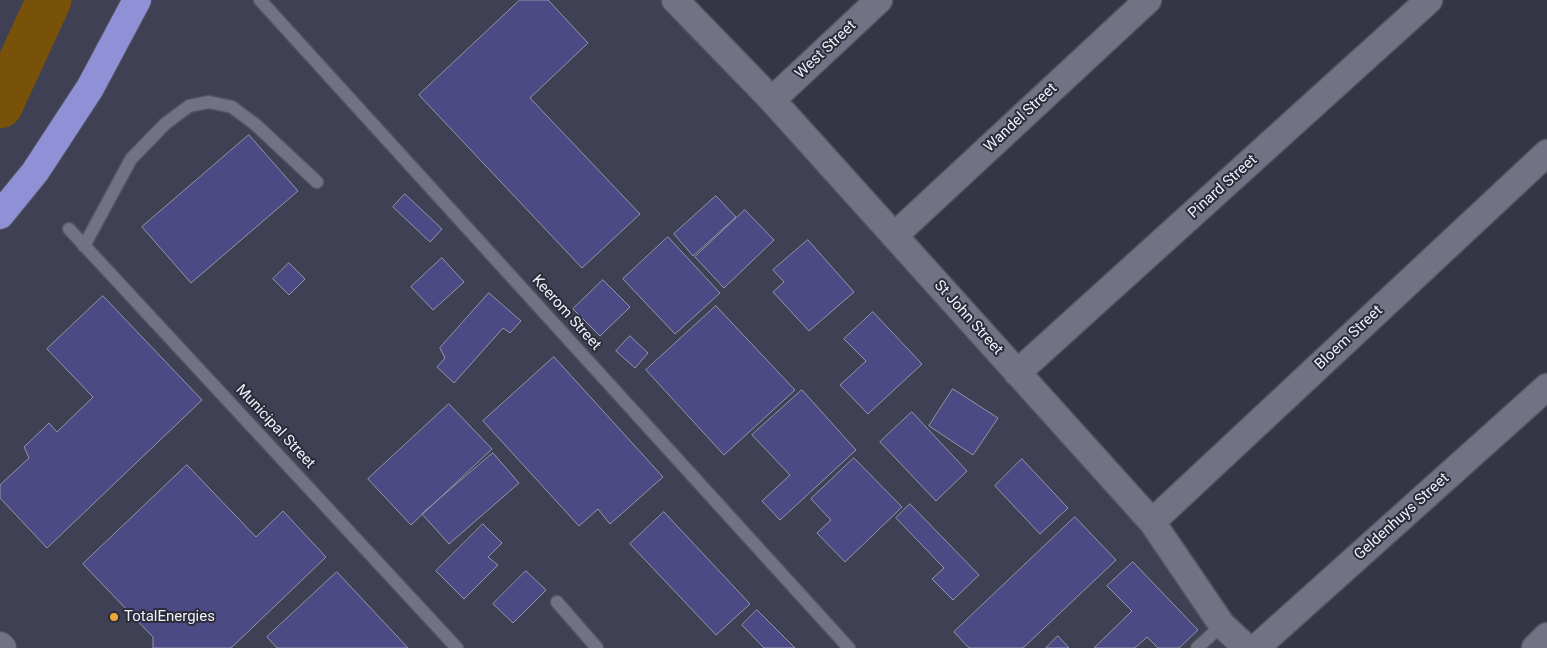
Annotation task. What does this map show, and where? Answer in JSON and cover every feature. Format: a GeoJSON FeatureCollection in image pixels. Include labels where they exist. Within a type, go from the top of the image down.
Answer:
{"type":"FeatureCollection","features":[{"type":"Feature","properties":{"kind":"highway"},"geometry":{"type":"LineString","coordinates":[[0,215],[35,172],[90,88],[137,0]]}},
{"type":"Feature","properties":{"kind":"street","name":"St John Street"},"geometry":{"type":"LineString","coordinates":[[675,0],[772,100],[1152,522],[1222,626],[1247,648]]}},
{"type":"Feature","properties":{"kind":"street","name":"West Street"},"geometry":{"type":"LineString","coordinates":[[772,100],[879,0]]}},
{"type":"Feature","properties":{"kind":"street","name":"Wandel Street"},"geometry":{"type":"LineString","coordinates":[[894,236],[1148,0]]}},
{"type":"Feature","properties":{"kind":"street","name":"Pinard Street"},"geometry":{"type":"LineString","coordinates":[[1017,373],[1429,0]]}},
{"type":"Feature","properties":{"kind":"street","name":"Bloem Street"},"geometry":{"type":"LineString","coordinates":[[1152,522],[1547,153]]}},
{"type":"Feature","properties":{"kind":"street","name":"Geldenhuys Street"},"geometry":{"type":"LineString","coordinates":[[1256,648],[1547,387]]}},
{"type":"Feature","properties":{"kind":"street"},"geometry":{"type":"LineString","coordinates":[[1535,648],[1547,636]]}},
{"type":"Feature","properties":{"kind":"lane","name":"Keerom Street"},"geometry":{"type":"LineString","coordinates":[[260,0],[849,648]]}},
{"type":"Feature","properties":{"kind":"lane"},"geometry":{"type":"LineString","coordinates":[[84,246],[131,159],[165,124],[189,106],[209,102],[232,108],[256,125],[317,182]]}},
{"type":"Feature","properties":{"kind":"lane","name":"Municipal Street"},"geometry":{"type":"LineString","coordinates":[[68,229],[457,648]]}},
{"type":"Feature","properties":{"kind":"lane"},"geometry":{"type":"LineString","coordinates":[[557,602],[597,648]]}},
{"type":"Feature","properties":{"kind":"lane"},"geometry":{"type":"LineString","coordinates":[[1197,648],[1222,626]]}},
{"type":"Feature","properties":{"kind":"shaded area"},"geometry":{"type":"Polygon","coordinates":[[[0,0],[675,0],[1247,648],[0,648],[0,0]]]}},
{"type":"Feature","properties":{"kind":"building"},"geometry":{"type":"Polygon","coordinates":[[[520,0],[548,0],[588,43],[530,98],[640,214],[582,268],[419,95],[520,0]]]}},
{"type":"Feature","properties":{"kind":"building"},"geometry":{"type":"Polygon","coordinates":[[[249,135],[298,191],[191,283],[142,227],[249,135]]]}},
{"type":"Feature","properties":{"kind":"building"},"geometry":{"type":"Polygon","coordinates":[[[405,194],[442,229],[430,242],[393,207],[405,194]]]}},
{"type":"Feature","properties":{"kind":"building"},"geometry":{"type":"Polygon","coordinates":[[[716,196],[736,217],[693,256],[674,234],[716,196]]]}},
{"type":"Feature","properties":{"kind":"building"},"geometry":{"type":"Polygon","coordinates":[[[745,210],[774,240],[724,288],[695,257],[745,210]]]}},
{"type":"Feature","properties":{"kind":"building"},"geometry":{"type":"Polygon","coordinates":[[[668,237],[720,293],[675,334],[623,279],[668,237]]]}},
{"type":"Feature","properties":{"kind":"building"},"geometry":{"type":"Polygon","coordinates":[[[808,240],[854,292],[809,331],[773,292],[784,282],[773,270],[808,240]]]}},
{"type":"Feature","properties":{"kind":"building"},"geometry":{"type":"Polygon","coordinates":[[[442,258],[464,282],[433,310],[411,287],[442,258]]]}},
{"type":"Feature","properties":{"kind":"building"},"geometry":{"type":"Polygon","coordinates":[[[289,263],[305,279],[289,295],[273,279],[289,263]]]}},
{"type":"Feature","properties":{"kind":"building"},"geometry":{"type":"Polygon","coordinates":[[[603,280],[630,307],[600,336],[573,309],[603,280]]]}},
{"type":"Feature","properties":{"kind":"building"},"geometry":{"type":"Polygon","coordinates":[[[489,293],[521,321],[510,333],[503,328],[454,383],[437,367],[445,358],[440,348],[489,293]]]}},
{"type":"Feature","properties":{"kind":"building"},"geometry":{"type":"Polygon","coordinates":[[[103,296],[202,400],[47,548],[0,498],[0,485],[29,458],[24,447],[49,423],[57,432],[93,397],[47,349],[103,296]]]}},
{"type":"Feature","properties":{"kind":"building"},"geometry":{"type":"Polygon","coordinates":[[[716,306],[795,390],[724,455],[646,370],[716,306]]]}},
{"type":"Feature","properties":{"kind":"building"},"geometry":{"type":"Polygon","coordinates":[[[873,312],[922,364],[868,414],[840,385],[866,361],[844,339],[873,312]]]}},
{"type":"Feature","properties":{"kind":"building"},"geometry":{"type":"Polygon","coordinates":[[[630,336],[648,353],[635,368],[616,351],[630,336]]]}},
{"type":"Feature","properties":{"kind":"building"},"geometry":{"type":"Polygon","coordinates":[[[554,357],[663,477],[610,524],[598,509],[579,526],[483,421],[554,357]]]}},
{"type":"Feature","properties":{"kind":"building"},"geometry":{"type":"Polygon","coordinates":[[[953,389],[998,418],[973,455],[929,426],[953,389]]]}},
{"type":"Feature","properties":{"kind":"building"},"geometry":{"type":"Polygon","coordinates":[[[802,390],[856,450],[780,520],[762,501],[790,475],[752,435],[802,390]]]}},
{"type":"Feature","properties":{"kind":"building"},"geometry":{"type":"Polygon","coordinates":[[[449,404],[492,449],[411,525],[368,479],[449,404]]]}},
{"type":"Feature","properties":{"kind":"building"},"geometry":{"type":"Polygon","coordinates":[[[912,412],[967,471],[936,501],[880,442],[912,412]]]}},
{"type":"Feature","properties":{"kind":"building"},"geometry":{"type":"Polygon","coordinates":[[[493,453],[519,483],[449,544],[422,514],[493,453]]]}},
{"type":"Feature","properties":{"kind":"building"},"geometry":{"type":"Polygon","coordinates":[[[854,458],[902,507],[845,562],[817,533],[831,520],[811,499],[854,458]]]}},
{"type":"Feature","properties":{"kind":"building"},"geometry":{"type":"Polygon","coordinates":[[[1022,459],[1068,508],[1040,534],[995,486],[1022,459]]]}},
{"type":"Feature","properties":{"kind":"building"},"geometry":{"type":"Polygon","coordinates":[[[187,465],[256,537],[283,511],[326,557],[231,648],[153,648],[153,637],[83,564],[187,465]]]}},
{"type":"Feature","properties":{"kind":"building"},"geometry":{"type":"Polygon","coordinates":[[[910,504],[979,575],[953,600],[932,579],[944,568],[896,518],[910,504]]]}},
{"type":"Feature","properties":{"kind":"building"},"geometry":{"type":"Polygon","coordinates":[[[664,512],[750,604],[716,635],[630,544],[664,512]]]}},
{"type":"Feature","properties":{"kind":"building"},"geometry":{"type":"Polygon","coordinates":[[[1075,517],[1116,560],[1023,648],[969,648],[954,632],[1075,517]]]}},
{"type":"Feature","properties":{"kind":"building"},"geometry":{"type":"Polygon","coordinates":[[[483,524],[502,543],[488,557],[498,565],[464,599],[436,571],[483,524]]]}},
{"type":"Feature","properties":{"kind":"building"},"geometry":{"type":"Polygon","coordinates":[[[1133,562],[1198,630],[1179,648],[1158,648],[1147,637],[1135,648],[1094,648],[1132,611],[1107,586],[1133,562]]]}},
{"type":"Feature","properties":{"kind":"building"},"geometry":{"type":"Polygon","coordinates":[[[526,571],[546,590],[513,623],[493,604],[526,571]]]}},
{"type":"Feature","properties":{"kind":"building"},"geometry":{"type":"Polygon","coordinates":[[[337,572],[408,648],[277,648],[267,637],[337,572]]]}},
{"type":"Feature","properties":{"kind":"building"},"geometry":{"type":"Polygon","coordinates":[[[757,610],[795,648],[764,648],[742,625],[757,610]]]}},
{"type":"Feature","properties":{"kind":"building"},"geometry":{"type":"Polygon","coordinates":[[[1058,636],[1069,648],[1046,648],[1058,636]]]}},
{"type":"Feature","properties":{"kind":"waterway"},"geometry":{"type":"LineString","coordinates":[[0,106],[49,0]]}},
{"type":"Feature","properties":{"kind":"place","name":"TotalEnergies"},"geometry":{"type":"Point","coordinates":[114,617]}}]}
